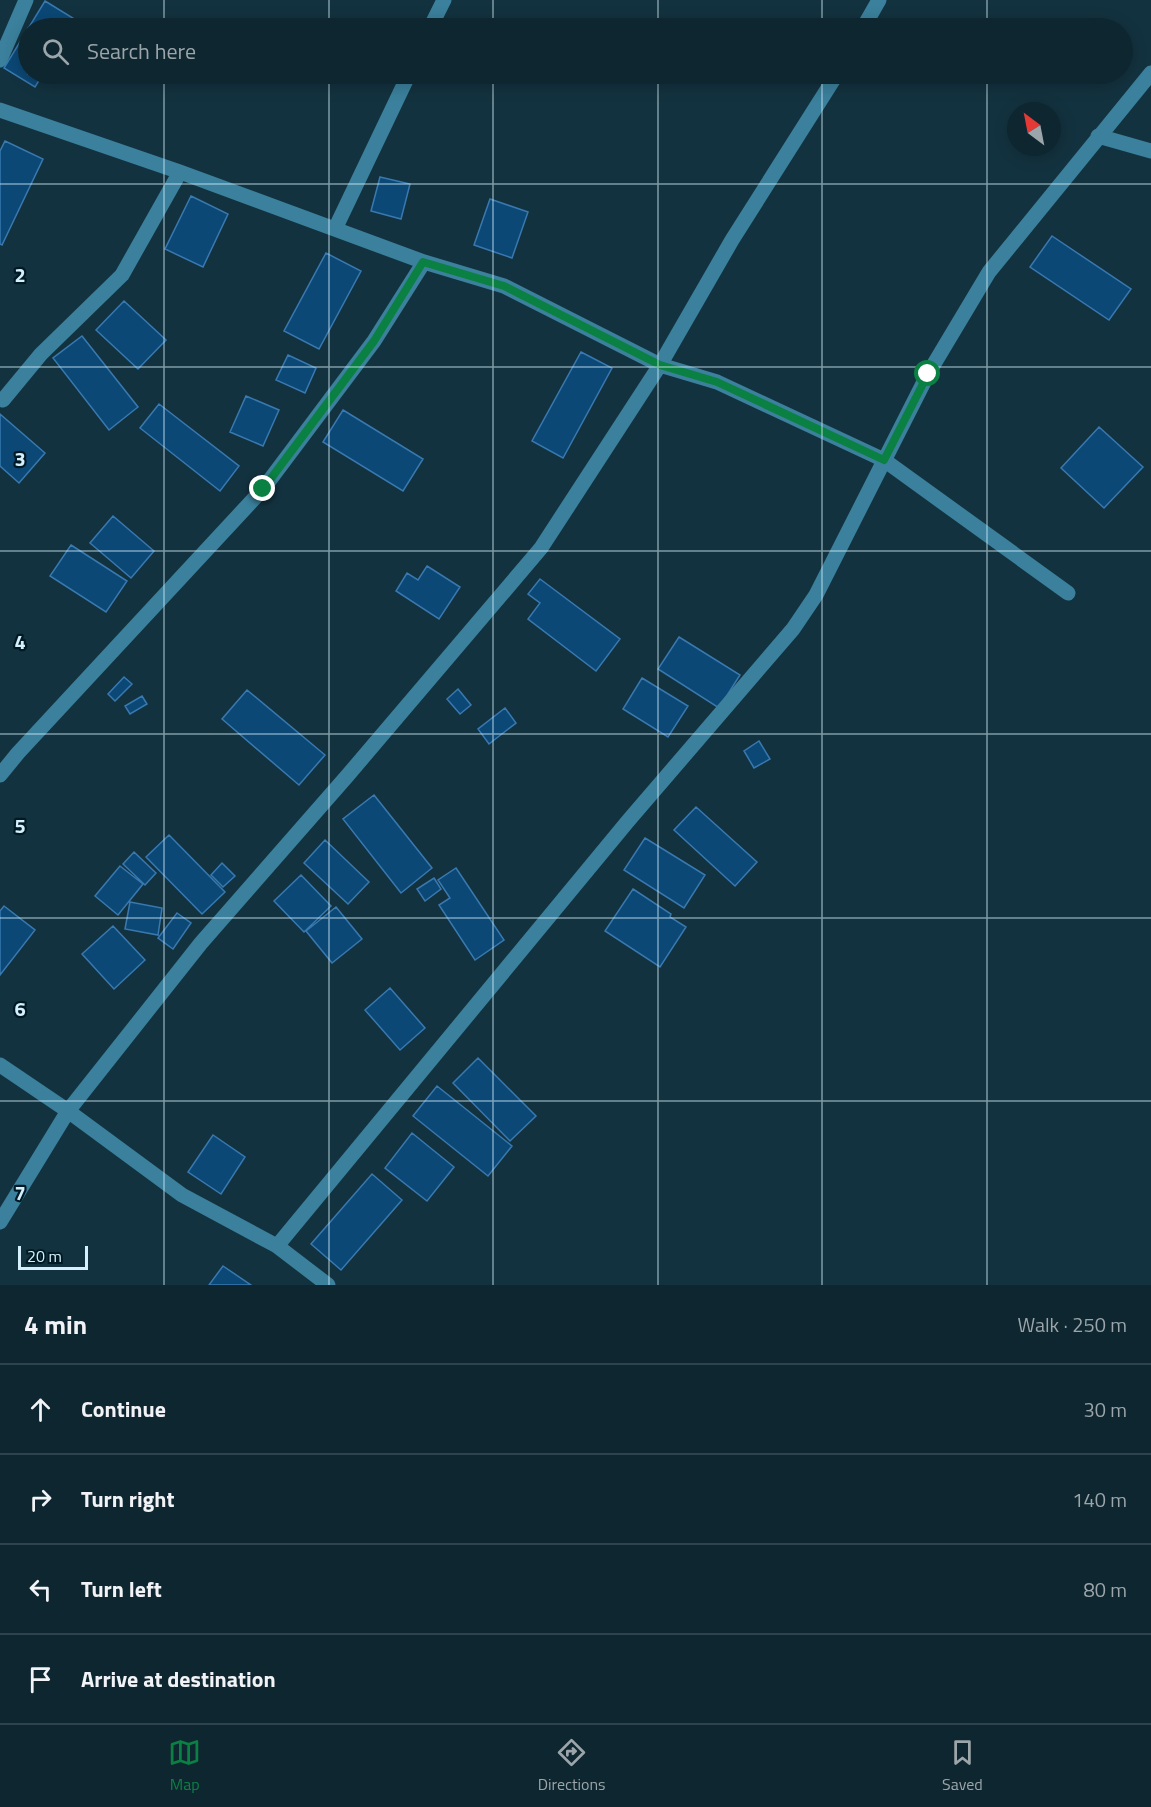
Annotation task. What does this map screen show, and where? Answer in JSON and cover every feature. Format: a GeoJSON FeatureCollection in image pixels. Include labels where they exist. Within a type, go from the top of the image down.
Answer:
{"type":"FeatureCollection","features":[{"type":"Feature","properties":{"kind":"street"},"geometry":{"type":"LineString","coordinates":[[18,18],[26,0]]}},
{"type":"Feature","properties":{"kind":"street"},"geometry":{"type":"LineString","coordinates":[[435,18],[444,0]]}},
{"type":"Feature","properties":{"kind":"street"},"geometry":{"type":"LineString","coordinates":[[869,18],[879,0]]}},
{"type":"Feature","properties":{"kind":"street"},"geometry":{"type":"LineString","coordinates":[[0,60],[18,18]]}},
{"type":"Feature","properties":{"kind":"street"},"geometry":{"type":"LineString","coordinates":[[277,1246],[628,821],[793,629],[816,595],[928,374],[989,272],[1151,73]]}},
{"type":"Feature","properties":{"kind":"street"},"geometry":{"type":"LineString","coordinates":[[335,229],[404,84]]}},
{"type":"Feature","properties":{"kind":"street"},"geometry":{"type":"LineString","coordinates":[[0,1222],[68,1111],[201,943],[542,548],[660,365],[732,240],[831,84]]}},
{"type":"Feature","properties":{"kind":"street"},"geometry":{"type":"LineString","coordinates":[[0,110],[180,172],[423,262],[504,286],[660,365],[717,382],[884,460],[1068,593]]}},
{"type":"Feature","properties":{"kind":"street"},"geometry":{"type":"LineString","coordinates":[[1098,136],[1151,152]]}},
{"type":"Feature","properties":{"kind":"street"},"geometry":{"type":"LineString","coordinates":[[3,400],[41,354],[122,275],[180,172]]}},
{"type":"Feature","properties":{"kind":"street"},"geometry":{"type":"LineString","coordinates":[[0,775],[33,736],[263,489],[374,341],[423,262]]}},
{"type":"Feature","properties":{"kind":"street"},"geometry":{"type":"LineString","coordinates":[[0,1065],[68,1111],[182,1195],[277,1246],[328,1285]]}},
{"type":"Feature","properties":{"kind":"building"},"geometry":{"type":"Polygon","coordinates":[[[45,1],[73,18],[34,18],[45,1]]]}},
{"type":"Feature","properties":{"kind":"building"},"geometry":{"type":"Polygon","coordinates":[[[18,45],[18,77],[4,68],[18,45]]]}},
{"type":"Feature","properties":{"kind":"building"},"geometry":{"type":"Polygon","coordinates":[[[5,141],[43,159],[2,245],[0,244],[0,151],[5,141]]]}},
{"type":"Feature","properties":{"kind":"building"},"geometry":{"type":"Polygon","coordinates":[[[380,177],[410,184],[401,219],[371,211],[380,177]]]}},
{"type":"Feature","properties":{"kind":"building"},"geometry":{"type":"Polygon","coordinates":[[[191,196],[228,214],[203,267],[165,249],[191,196]]]}},
{"type":"Feature","properties":{"kind":"building"},"geometry":{"type":"Polygon","coordinates":[[[490,199],[528,212],[512,258],[474,245],[490,199]]]}},
{"type":"Feature","properties":{"kind":"building"},"geometry":{"type":"Polygon","coordinates":[[[1052,236],[1131,289],[1109,320],[1030,267],[1052,236]]]}},
{"type":"Feature","properties":{"kind":"building"},"geometry":{"type":"Polygon","coordinates":[[[326,253],[361,271],[319,349],[284,331],[326,253]]]}},
{"type":"Feature","properties":{"kind":"building"},"geometry":{"type":"Polygon","coordinates":[[[124,301],[166,340],[138,369],[96,330],[124,301]]]}},
{"type":"Feature","properties":{"kind":"building"},"geometry":{"type":"Polygon","coordinates":[[[82,336],[138,407],[109,430],[53,358],[82,336]]]}},
{"type":"Feature","properties":{"kind":"building"},"geometry":{"type":"Polygon","coordinates":[[[581,352],[612,368],[563,458],[532,441],[581,352]]]}},
{"type":"Feature","properties":{"kind":"building"},"geometry":{"type":"Polygon","coordinates":[[[288,355],[316,368],[305,393],[276,380],[288,355]]]}},
{"type":"Feature","properties":{"kind":"building"},"geometry":{"type":"Polygon","coordinates":[[[246,396],[279,410],[263,446],[230,432],[246,396]]]}},
{"type":"Feature","properties":{"kind":"building"},"geometry":{"type":"Polygon","coordinates":[[[159,404],[239,466],[220,491],[140,428],[159,404]]]}},
{"type":"Feature","properties":{"kind":"building"},"geometry":{"type":"Polygon","coordinates":[[[343,410],[423,459],[403,491],[323,442],[343,410]]]}},
{"type":"Feature","properties":{"kind":"building"},"geometry":{"type":"Polygon","coordinates":[[[0,414],[45,453],[19,483],[0,466],[0,414]]]}},
{"type":"Feature","properties":{"kind":"building"},"geometry":{"type":"Polygon","coordinates":[[[1099,427],[1143,467],[1104,508],[1061,468],[1099,427]]]}},
{"type":"Feature","properties":{"kind":"building"},"geometry":{"type":"Polygon","coordinates":[[[113,516],[154,551],[131,578],[90,543],[113,516]]]}},
{"type":"Feature","properties":{"kind":"building"},"geometry":{"type":"Polygon","coordinates":[[[71,545],[127,581],[106,612],[50,576],[71,545]]]}},
{"type":"Feature","properties":{"kind":"building"},"geometry":{"type":"Polygon","coordinates":[[[427,566],[460,587],[439,619],[396,591],[407,573],[418,580],[427,566]]]}},
{"type":"Feature","properties":{"kind":"building"},"geometry":{"type":"Polygon","coordinates":[[[540,579],[620,639],[596,671],[528,619],[540,603],[528,594],[540,579]]]}},
{"type":"Feature","properties":{"kind":"building"},"geometry":{"type":"Polygon","coordinates":[[[679,637],[740,675],[719,708],[658,669],[679,637]]]}},
{"type":"Feature","properties":{"kind":"building"},"geometry":{"type":"Polygon","coordinates":[[[124,677],[132,684],[115,701],[108,694],[124,677]]]}},
{"type":"Feature","properties":{"kind":"building"},"geometry":{"type":"Polygon","coordinates":[[[642,678],[688,706],[668,737],[623,709],[642,678]]]}},
{"type":"Feature","properties":{"kind":"building"},"geometry":{"type":"Polygon","coordinates":[[[458,689],[471,705],[460,714],[447,699],[458,689]]]}},
{"type":"Feature","properties":{"kind":"building"},"geometry":{"type":"Polygon","coordinates":[[[247,690],[325,755],[299,785],[222,719],[247,690]]]}},
{"type":"Feature","properties":{"kind":"building"},"geometry":{"type":"Polygon","coordinates":[[[142,696],[147,704],[130,714],[125,706],[142,696]]]}},
{"type":"Feature","properties":{"kind":"building"},"geometry":{"type":"Polygon","coordinates":[[[505,708],[516,723],[489,744],[478,729],[505,708]]]}},
{"type":"Feature","properties":{"kind":"building"},"geometry":{"type":"Polygon","coordinates":[[[759,741],[770,759],[754,768],[744,751],[759,741]]]}},
{"type":"Feature","properties":{"kind":"building"},"geometry":{"type":"Polygon","coordinates":[[[374,795],[432,868],[401,893],[343,819],[374,795]]]}},
{"type":"Feature","properties":{"kind":"building"},"geometry":{"type":"Polygon","coordinates":[[[696,807],[757,862],[735,886],[674,830],[696,807]]]}},
{"type":"Feature","properties":{"kind":"building"},"geometry":{"type":"Polygon","coordinates":[[[169,835],[225,892],[202,914],[146,857],[169,835]]]}},
{"type":"Feature","properties":{"kind":"building"},"geometry":{"type":"Polygon","coordinates":[[[645,838],[705,875],[684,908],[624,870],[645,838]]]}},
{"type":"Feature","properties":{"kind":"building"},"geometry":{"type":"Polygon","coordinates":[[[325,840],[369,882],[348,904],[304,863],[325,840]]]}},
{"type":"Feature","properties":{"kind":"building"},"geometry":{"type":"Polygon","coordinates":[[[134,852],[156,873],[145,885],[123,864],[134,852]]]}},
{"type":"Feature","properties":{"kind":"building"},"geometry":{"type":"Polygon","coordinates":[[[222,863],[235,876],[223,887],[211,875],[222,863]]]}},
{"type":"Feature","properties":{"kind":"building"},"geometry":{"type":"Polygon","coordinates":[[[120,866],[143,884],[118,915],[95,896],[120,866]]]}},
{"type":"Feature","properties":{"kind":"building"},"geometry":{"type":"Polygon","coordinates":[[[456,868],[504,940],[475,960],[439,905],[450,898],[438,880],[456,868]]]}},
{"type":"Feature","properties":{"kind":"building"},"geometry":{"type":"Polygon","coordinates":[[[301,875],[331,906],[304,932],[274,901],[301,875]]]}},
{"type":"Feature","properties":{"kind":"building"},"geometry":{"type":"Polygon","coordinates":[[[434,878],[441,889],[425,901],[417,889],[434,878]]]}},
{"type":"Feature","properties":{"kind":"building"},"geometry":{"type":"Polygon","coordinates":[[[633,889],[671,914],[670,917],[686,927],[660,967],[605,931],[633,889]]]}},
{"type":"Feature","properties":{"kind":"building"},"geometry":{"type":"Polygon","coordinates":[[[130,902],[162,908],[158,935],[125,929],[130,902]]]}},
{"type":"Feature","properties":{"kind":"building"},"geometry":{"type":"Polygon","coordinates":[[[4,906],[35,930],[0,975],[0,911],[4,906]]]}},
{"type":"Feature","properties":{"kind":"building"},"geometry":{"type":"Polygon","coordinates":[[[336,907],[362,939],[332,963],[306,931],[336,907]]]}},
{"type":"Feature","properties":{"kind":"building"},"geometry":{"type":"Polygon","coordinates":[[[177,913],[191,923],[173,949],[158,938],[177,913]]]}},
{"type":"Feature","properties":{"kind":"building"},"geometry":{"type":"Polygon","coordinates":[[[113,926],[145,960],[114,989],[82,954],[113,926]]]}},
{"type":"Feature","properties":{"kind":"building"},"geometry":{"type":"Polygon","coordinates":[[[390,988],[425,1028],[400,1050],[365,1010],[390,988]]]}},
{"type":"Feature","properties":{"kind":"building"},"geometry":{"type":"Polygon","coordinates":[[[478,1058],[536,1116],[510,1141],[453,1083],[478,1058]]]}},
{"type":"Feature","properties":{"kind":"building"},"geometry":{"type":"Polygon","coordinates":[[[437,1086],[512,1146],[488,1176],[413,1116],[437,1086]]]}},
{"type":"Feature","properties":{"kind":"building"},"geometry":{"type":"Polygon","coordinates":[[[412,1133],[454,1167],[427,1201],[385,1168],[412,1133]]]}},
{"type":"Feature","properties":{"kind":"building"},"geometry":{"type":"Polygon","coordinates":[[[213,1135],[245,1157],[221,1194],[188,1172],[213,1135]]]}},
{"type":"Feature","properties":{"kind":"building"},"geometry":{"type":"Polygon","coordinates":[[[372,1174],[402,1200],[341,1270],[311,1244],[372,1174]]]}},
{"type":"Feature","properties":{"kind":"building"},"geometry":{"type":"Polygon","coordinates":[[[223,1266],[251,1285],[209,1285],[223,1266]]]}},
{"type":"Feature","properties":{"kind":"route"},"geometry":{"type":"LineString","coordinates":[[263,489],[374,341],[423,262],[504,286],[660,365],[717,382],[884,460],[928,374]]}}]}
